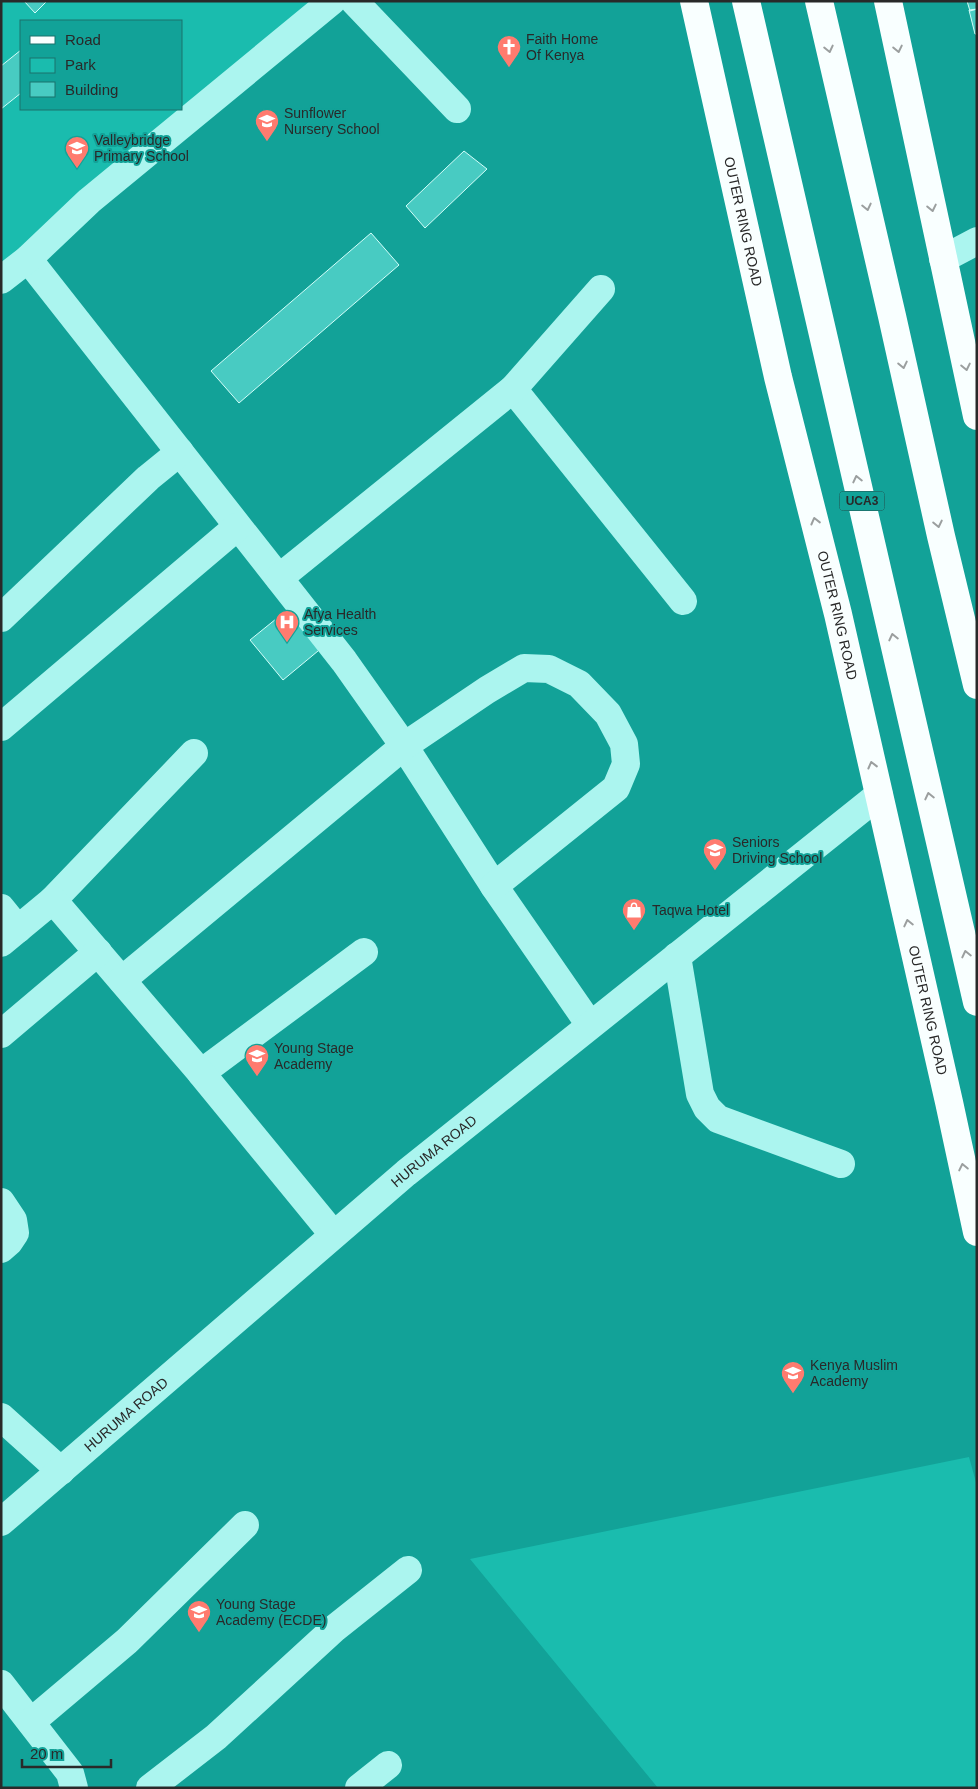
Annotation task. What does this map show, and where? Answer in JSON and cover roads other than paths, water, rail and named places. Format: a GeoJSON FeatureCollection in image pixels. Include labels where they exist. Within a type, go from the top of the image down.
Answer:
{"type":"FeatureCollection","features":[{"type":"Feature","properties":{"kind":"main road","name":"OUTER RING ROAD"},"geometry":{"type":"LineString","coordinates":[[694,1],[776,367],[838,614],[977,1232]]}},
{"type":"Feature","properties":{"kind":"main road","name":"UCA3"},"geometry":{"type":"LineString","coordinates":[[746,1],[977,1002]]}},
{"type":"Feature","properties":{"kind":"main road"},"geometry":{"type":"LineString","coordinates":[[819,1],[941,536],[977,685]]}},
{"type":"Feature","properties":{"kind":"main road"},"geometry":{"type":"LineString","coordinates":[[888,1],[977,416]]}},
{"type":"Feature","properties":{"kind":"street"},"geometry":{"type":"LineString","coordinates":[[1,280],[28,259],[89,201],[332,1]]}},
{"type":"Feature","properties":{"kind":"street"},"geometry":{"type":"LineString","coordinates":[[354,1],[457,109]]}},
{"type":"Feature","properties":{"kind":"street"},"geometry":{"type":"LineString","coordinates":[[943,259],[977,241]]}},
{"type":"Feature","properties":{"kind":"street"},"geometry":{"type":"LineString","coordinates":[[28,259],[344,661],[404,746],[494,886],[590,1025]]}},
{"type":"Feature","properties":{"kind":"street"},"geometry":{"type":"LineString","coordinates":[[279,578],[513,389],[601,288]]}},
{"type":"Feature","properties":{"kind":"street"},"geometry":{"type":"LineString","coordinates":[[513,389],[683,601]]}},
{"type":"Feature","properties":{"kind":"street"},"geometry":{"type":"LineString","coordinates":[[1,618],[148,478],[180,452]]}},
{"type":"Feature","properties":{"kind":"street"},"geometry":{"type":"LineString","coordinates":[[1,727],[238,526]]}},
{"type":"Feature","properties":{"kind":"street"},"geometry":{"type":"LineString","coordinates":[[122,980],[404,746],[487,690],[524,668],[550,669],[579,684],[608,714],[624,744],[626,764],[616,788],[494,886]]}},
{"type":"Feature","properties":{"kind":"street"},"geometry":{"type":"LineString","coordinates":[[1,908],[10,936],[53,900],[194,753]]}},
{"type":"Feature","properties":{"kind":"street","name":"HURUMA ROAD"},"geometry":{"type":"LineString","coordinates":[[1,1522],[406,1173],[879,795]]}},
{"type":"Feature","properties":{"kind":"street"},"geometry":{"type":"LineString","coordinates":[[53,900],[201,1073],[333,1234]]}},
{"type":"Feature","properties":{"kind":"street"},"geometry":{"type":"LineString","coordinates":[[1,1034],[98,952]]}},
{"type":"Feature","properties":{"kind":"street"},"geometry":{"type":"LineString","coordinates":[[201,1073],[364,952]]}},
{"type":"Feature","properties":{"kind":"street"},"geometry":{"type":"LineString","coordinates":[[677,956],[700,1094],[706,1108],[718,1119],[841,1164]]}},
{"type":"Feature","properties":{"kind":"street"},"geometry":{"type":"LineString","coordinates":[[1,1202],[13,1220],[15,1233],[1,1249]]}},
{"type":"Feature","properties":{"kind":"street"},"geometry":{"type":"LineString","coordinates":[[1,1417],[61,1471]]}},
{"type":"Feature","properties":{"kind":"street"},"geometry":{"type":"LineString","coordinates":[[31,1722],[127,1641],[245,1525]]}},
{"type":"Feature","properties":{"kind":"street"},"geometry":{"type":"LineString","coordinates":[[150,1788],[216,1737],[335,1628],[408,1570]]}},
{"type":"Feature","properties":{"kind":"street"},"geometry":{"type":"LineString","coordinates":[[1,1684],[31,1722],[66,1783]]}},
{"type":"Feature","properties":{"kind":"street"},"geometry":{"type":"LineString","coordinates":[[360,1788],[388,1765]]}},
{"type":"Feature","properties":{"kind":"place","name":"Faith Home Of Kenya"},"geometry":{"type":"Point","coordinates":[509,68]}},
{"type":"Feature","properties":{"kind":"place","name":"Sunflower Nursery School"},"geometry":{"type":"Point","coordinates":[267,142]}},
{"type":"Feature","properties":{"kind":"place","name":"Valleybridge Primary School"},"geometry":{"type":"Point","coordinates":[77,169]}},
{"type":"Feature","properties":{"kind":"place","name":"Afya Health Services"},"geometry":{"type":"Point","coordinates":[287,643]}},
{"type":"Feature","properties":{"kind":"place","name":"Seniors Driving School"},"geometry":{"type":"Point","coordinates":[715,871]}},
{"type":"Feature","properties":{"kind":"place","name":"Taqwa Hotel"},"geometry":{"type":"Point","coordinates":[634,931]}},
{"type":"Feature","properties":{"kind":"place","name":"Young Stage Academy"},"geometry":{"type":"Point","coordinates":[257,1077]}},
{"type":"Feature","properties":{"kind":"place","name":"Kenya Muslim Academy"},"geometry":{"type":"Point","coordinates":[793,1394]}},
{"type":"Feature","properties":{"kind":"place","name":"Young Stage Academy (ECDE)"},"geometry":{"type":"Point","coordinates":[199,1633]}}]}
